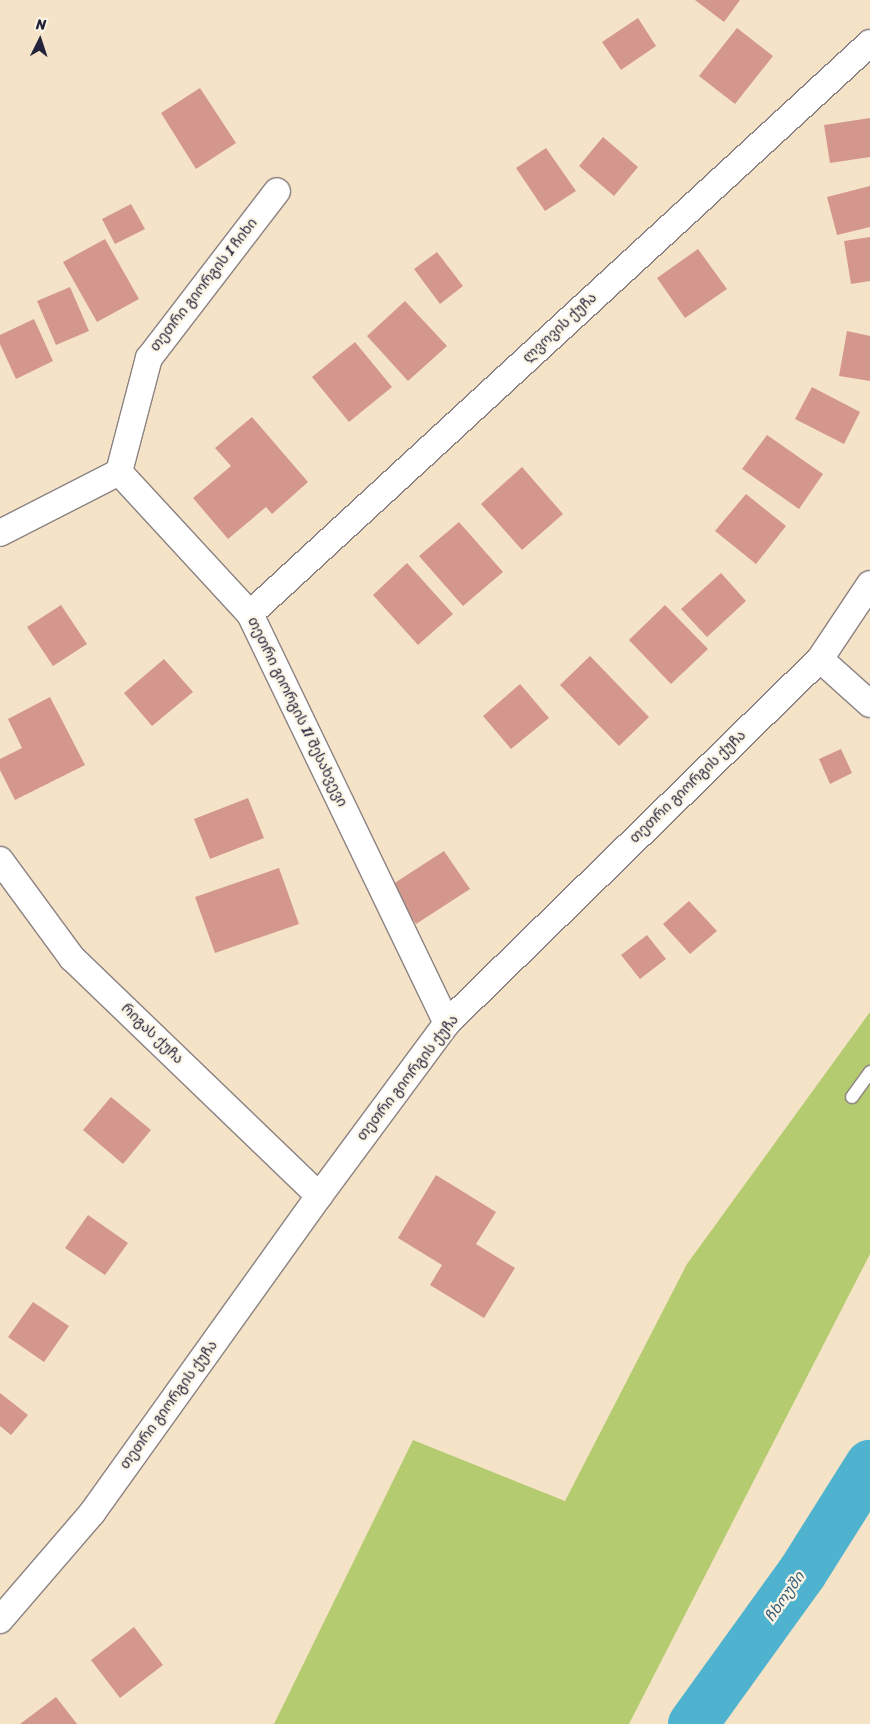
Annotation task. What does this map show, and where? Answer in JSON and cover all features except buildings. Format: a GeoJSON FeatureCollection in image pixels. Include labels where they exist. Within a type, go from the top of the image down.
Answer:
{"type":"FeatureCollection","features":[{"type":"Feature","properties":{"kind":"street","name":"ლვოვის ქუჩა"},"geometry":{"type":"LineString","coordinates":[[250,614],[870,43]]}},
{"type":"Feature","properties":{"kind":"street","name":"თეთრი გიორგის I ჩიხი"},"geometry":{"type":"LineString","coordinates":[[119,472],[148,358],[277,191]]}},
{"type":"Feature","properties":{"kind":"street","name":"თეთრი გიორგის II შესახვევი"},"geometry":{"type":"LineString","coordinates":[[119,472],[250,614],[447,1023]]}},
{"type":"Feature","properties":{"kind":"street"},"geometry":{"type":"LineString","coordinates":[[0,533],[119,472]]}},
{"type":"Feature","properties":{"kind":"street","name":"თეთრი გიორგის ქუჩა"},"geometry":{"type":"LineString","coordinates":[[0,1620],[92,1513],[319,1196],[447,1023],[820,659],[870,584]]}},
{"type":"Feature","properties":{"kind":"street"},"geometry":{"type":"LineString","coordinates":[[820,659],[870,704]]}},
{"type":"Feature","properties":{"kind":"street","name":"რიგას ქუჩა"},"geometry":{"type":"LineString","coordinates":[[0,860],[72,958],[319,1196]]}},
{"type":"Feature","properties":{"kind":"lane"},"geometry":{"type":"LineString","coordinates":[[852,1097],[870,1072]]}},
{"type":"Feature","properties":{"kind":"green space"},"geometry":{"type":"Polygon","coordinates":[[[870,1012],[870,1254],[629,1724],[274,1724],[413,1440],[565,1501],[687,1264],[870,1012]]]}},
{"type":"Feature","properties":{"kind":"waterway","name":"ჩხოუში"},"geometry":{"type":"LineString","coordinates":[[693,1724],[802,1573],[870,1465]]}}]}
